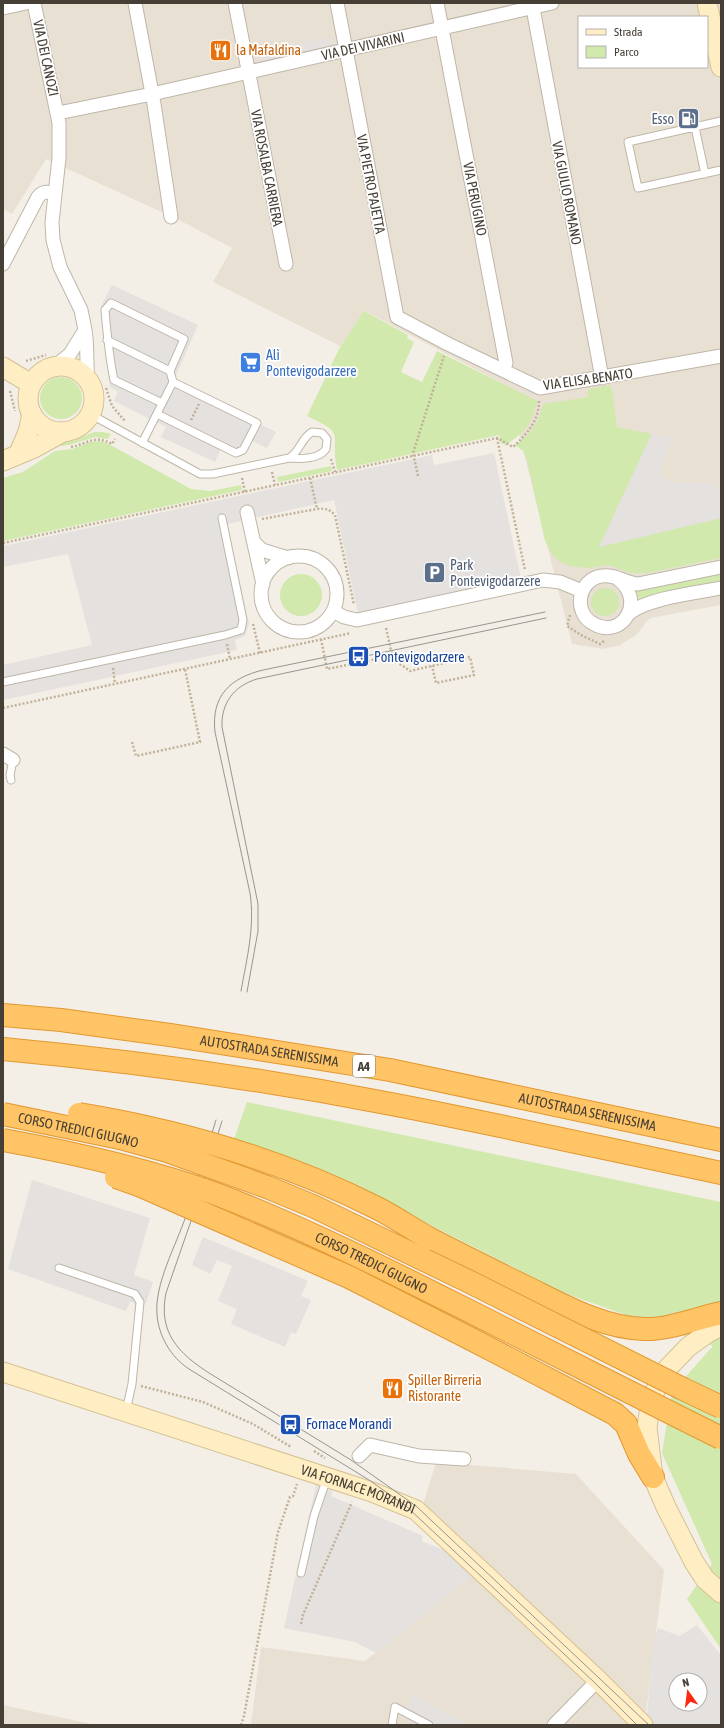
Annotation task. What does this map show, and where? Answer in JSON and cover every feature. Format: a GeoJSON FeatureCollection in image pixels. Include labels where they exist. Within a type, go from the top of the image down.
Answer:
{"type":"FeatureCollection","features":[{"type":"Feature","properties":{"kind":"highway","name":"AUTOSTRADA SERENISSIMA"},"geometry":{"type":"LineString","coordinates":[[3,1015],[61,1020],[139,1031],[390,1070],[721,1140]]}},
{"type":"Feature","properties":{"kind":"highway","name":"A4"},"geometry":{"type":"LineString","coordinates":[[3,1049],[123,1062],[310,1090],[391,1104],[721,1173]]}},
{"type":"Feature","properties":{"kind":"highway"},"geometry":{"type":"LineString","coordinates":[[3,1105],[17,1105],[109,1120],[163,1132],[256,1157],[292,1170],[378,1208],[430,1239],[546,1297],[594,1319],[621,1328],[646,1330],[721,1313]]}},
{"type":"Feature","properties":{"kind":"highway","name":"CORSO TREDICI GIUGNO"},"geometry":{"type":"LineString","coordinates":[[3,1114],[120,1138],[167,1152],[267,1187],[315,1207],[470,1282],[721,1407]]}},
{"type":"Feature","properties":{"kind":"highway"},"geometry":{"type":"LineString","coordinates":[[3,1140],[141,1186],[348,1277],[471,1338],[615,1414],[626,1424],[639,1454],[653,1477]]}},
{"type":"Feature","properties":{"kind":"highway","name":"CORSO TREDICI GIUGNO"},"geometry":{"type":"LineString","coordinates":[[3,1140],[82,1155],[165,1177],[269,1215],[359,1256],[721,1438]]}},
{"type":"Feature","properties":{"kind":"street"},"geometry":{"type":"LineString","coordinates":[[3,8],[26,3]]}},
{"type":"Feature","properties":{"kind":"street","name":"VIA DEI CANOZI"},"geometry":{"type":"LineString","coordinates":[[34,3],[59,123],[59,158],[52,222],[53,240],[60,267],[81,310],[88,346],[86,366],[88,381]]}},
{"type":"Feature","properties":{"kind":"street"},"geometry":{"type":"LineString","coordinates":[[134,3],[152,94],[171,217]]}},
{"type":"Feature","properties":{"kind":"street","name":"VIA ROSALBA CARRIERA"},"geometry":{"type":"LineString","coordinates":[[235,3],[286,264]]}},
{"type":"Feature","properties":{"kind":"street","name":"VIA PIETRO PAJETTA"},"geometry":{"type":"LineString","coordinates":[[337,3],[397,318]]}},
{"type":"Feature","properties":{"kind":"street","name":"VIA PERUGINO"},"geometry":{"type":"LineString","coordinates":[[437,3],[506,364],[503,370]]}},
{"type":"Feature","properties":{"kind":"street","name":"VIA DEI VIVARINI"},"geometry":{"type":"LineString","coordinates":[[58,113],[152,94],[346,50],[532,5],[552,3]]}},
{"type":"Feature","properties":{"kind":"street"},"geometry":{"type":"LineString","coordinates":[[707,3],[718,38],[721,67]]}},
{"type":"Feature","properties":{"kind":"street","name":"VIA GIULIO ROMANO"},"geometry":{"type":"LineString","coordinates":[[532,5],[602,378]]}},
{"type":"Feature","properties":{"kind":"street"},"geometry":{"type":"LineString","coordinates":[[3,264],[38,197],[41,193],[45,192],[54,193]]}},
{"type":"Feature","properties":{"kind":"street","name":"VIA ELISA BENATO"},"geometry":{"type":"LineString","coordinates":[[397,318],[540,388],[721,356]]}},
{"type":"Feature","properties":{"kind":"street"},"geometry":{"type":"LineString","coordinates":[[11,457],[28,432],[24,416],[28,404],[28,394],[32,384],[37,376],[45,371],[51,361],[70,354],[85,330]]}},
{"type":"Feature","properties":{"kind":"street"},"geometry":{"type":"LineString","coordinates":[[11,457],[34,448],[63,432],[74,429],[84,422],[91,413],[94,397],[88,381],[82,374],[73,369],[51,361]]}},
{"type":"Feature","properties":{"kind":"street"},"geometry":{"type":"LineString","coordinates":[[11,364],[32,384]]}},
{"type":"Feature","properties":{"kind":"street"},"geometry":{"type":"LineString","coordinates":[[24,416],[37,422],[45,428],[63,432]]}},
{"type":"Feature","properties":{"kind":"street"},"geometry":{"type":"LineString","coordinates":[[247,512],[263,584],[262,596],[264,608],[270,619],[280,627],[291,631],[304,632],[316,628],[326,621],[333,611],[337,599],[337,587],[332,575],[324,566],[313,559],[301,556],[288,558],[277,564],[268,572],[263,584]]}},
{"type":"Feature","properties":{"kind":"street"},"geometry":{"type":"LineString","coordinates":[[254,542],[262,550],[288,558]]}},
{"type":"Feature","properties":{"kind":"street"},"geometry":{"type":"LineString","coordinates":[[721,567],[638,584],[625,582],[608,576],[598,577],[588,582],[582,591],[580,606],[584,616],[593,624],[604,627],[615,626],[628,614],[649,603],[721,588]]}},
{"type":"Feature","properties":{"kind":"street"},"geometry":{"type":"LineString","coordinates":[[618,579],[627,587],[631,597],[628,614]]}},
{"type":"Feature","properties":{"kind":"street"},"geometry":{"type":"LineString","coordinates":[[333,611],[344,617],[357,620],[543,580],[560,582],[582,591]]}},
{"type":"Feature","properties":{"kind":"street"},"geometry":{"type":"LineString","coordinates":[[721,1326],[688,1347],[666,1370],[651,1398],[647,1427],[653,1477],[666,1507],[694,1562],[705,1579],[721,1593]]}},
{"type":"Feature","properties":{"kind":"street","name":"VIA FORNACE MORANDI"},"geometry":{"type":"LineString","coordinates":[[3,1372],[372,1492],[416,1510],[598,1680],[643,1725]]}},
{"type":"Feature","properties":{"kind":"street"},"geometry":{"type":"LineString","coordinates":[[359,1456],[370,1445],[419,1456],[464,1459]]}},
{"type":"Feature","properties":{"kind":"street"},"geometry":{"type":"LineString","coordinates":[[554,1725],[598,1680]]}},
{"type":"Feature","properties":{"kind":"lane"},"geometry":{"type":"LineString","coordinates":[[721,121],[628,142],[638,188],[721,170]]}},
{"type":"Feature","properties":{"kind":"lane"},"geometry":{"type":"LineString","coordinates":[[695,127],[705,174]]}},
{"type":"Feature","properties":{"kind":"lane"},"geometry":{"type":"LineString","coordinates":[[142,443],[173,382],[170,371],[184,339],[110,303],[105,310],[110,361],[114,380],[162,403]]}},
{"type":"Feature","properties":{"kind":"lane"},"geometry":{"type":"LineString","coordinates":[[108,340],[170,371]]}},
{"type":"Feature","properties":{"kind":"lane"},"geometry":{"type":"LineString","coordinates":[[157,414],[236,453],[243,450],[252,434],[257,423],[173,382]]}},
{"type":"Feature","properties":{"kind":"lane"},"geometry":{"type":"LineString","coordinates":[[91,413],[99,419],[200,474],[213,474],[289,458],[299,459],[321,454],[328,446],[327,439],[322,433],[312,432],[306,436],[297,452],[289,458]]}},
{"type":"Feature","properties":{"kind":"lane"},"geometry":{"type":"LineString","coordinates":[[3,682],[239,631],[242,628],[243,622],[222,518]]}},
{"type":"Feature","properties":{"kind":"lane"},"geometry":{"type":"LineString","coordinates":[[8,757],[11,780]]}},
{"type":"Feature","properties":{"kind":"lane"},"geometry":{"type":"LineString","coordinates":[[59,1268],[135,1294],[140,1302],[132,1384],[126,1411]]}},
{"type":"Feature","properties":{"kind":"lane"},"geometry":{"type":"LineString","coordinates":[[301,1573],[314,1516],[327,1478]]}},
{"type":"Feature","properties":{"kind":"lane"},"geometry":{"type":"LineString","coordinates":[[392,1725],[395,1707],[429,1725]]}},
{"type":"Feature","properties":{"kind":"path"},"geometry":{"type":"LineString","coordinates":[[418,476],[413,453],[448,344]]}},
{"type":"Feature","properties":{"kind":"path"},"geometry":{"type":"LineString","coordinates":[[11,364],[29,361],[51,361]]}},
{"type":"Feature","properties":{"kind":"path"},"geometry":{"type":"LineString","coordinates":[[3,543],[497,438],[513,447],[524,438],[533,425],[539,406],[540,388]]}},
{"type":"Feature","properties":{"kind":"path"},"geometry":{"type":"LineString","coordinates":[[9,389],[24,416]]}},
{"type":"Feature","properties":{"kind":"path"},"geometry":{"type":"LineString","coordinates":[[190,424],[199,404]]}},
{"type":"Feature","properties":{"kind":"path"},"geometry":{"type":"LineString","coordinates":[[497,438],[527,584]]}},
{"type":"Feature","properties":{"kind":"path"},"geometry":{"type":"LineString","coordinates":[[332,459],[335,472]]}},
{"type":"Feature","properties":{"kind":"path"},"geometry":{"type":"LineString","coordinates":[[272,472],[275,485]]}},
{"type":"Feature","properties":{"kind":"path"},"geometry":{"type":"LineString","coordinates":[[242,478],[245,492]]}},
{"type":"Feature","properties":{"kind":"path"},"geometry":{"type":"LineString","coordinates":[[310,478],[317,509]]}},
{"type":"Feature","properties":{"kind":"path"},"geometry":{"type":"LineString","coordinates":[[570,613],[568,626],[581,635],[594,641]]}},
{"type":"Feature","properties":{"kind":"path"},"geometry":{"type":"LineString","coordinates":[[386,628],[393,659],[410,671],[432,666],[470,658],[474,675],[436,683],[432,666]]}},
{"type":"Feature","properties":{"kind":"path"},"geometry":{"type":"LineString","coordinates":[[3,708],[352,633]]}},
{"type":"Feature","properties":{"kind":"path"},"geometry":{"type":"LineString","coordinates":[[225,635],[230,659]]}},
{"type":"Feature","properties":{"kind":"path"},"geometry":{"type":"LineString","coordinates":[[321,640],[327,669],[392,656]]}},
{"type":"Feature","properties":{"kind":"path"},"geometry":{"type":"LineString","coordinates":[[112,659],[115,684]]}},
{"type":"Feature","properties":{"kind":"path"},"geometry":{"type":"LineString","coordinates":[[132,742],[136,756],[200,742],[185,669]]}},
{"type":"Feature","properties":{"kind":"path"},"geometry":{"type":"LineString","coordinates":[[141,1386],[203,1402],[254,1424],[292,1448]]}},
{"type":"Feature","properties":{"kind":"path"},"geometry":{"type":"LineString","coordinates":[[241,1725],[244,1716],[278,1532],[290,1497],[293,1496]]}},
{"type":"Feature","properties":{"kind":"path"},"geometry":{"type":"LineString","coordinates":[[301,1624],[303,1615],[352,1502]]}},
{"type":"Feature","properties":{"kind":"shaded area"},"geometry":{"type":"Polygon","coordinates":[[[3,3],[721,3],[721,605],[650,618],[636,635],[620,645],[603,649],[572,644],[507,386],[365,311],[342,347],[213,282],[232,248],[179,220],[46,159],[12,214],[3,209],[3,3]]]}},
{"type":"Feature","properties":{"kind":"shaded area"},"geometry":{"type":"Polygon","coordinates":[[[330,37],[332,46],[259,62],[257,53],[330,37]]]}},
{"type":"Feature","properties":{"kind":"shaded area"},"geometry":{"type":"Polygon","coordinates":[[[112,285],[198,325],[173,382],[276,432],[267,448],[249,439],[236,453],[222,446],[215,462],[161,437],[166,427],[114,401],[118,392],[110,387],[101,306],[112,285]]]}},
{"type":"Feature","properties":{"kind":"shaded area"},"geometry":{"type":"Polygon","coordinates":[[[652,433],[673,437],[659,474],[663,478],[678,483],[714,483],[717,489],[721,488],[721,518],[599,547],[652,433]]]}},
{"type":"Feature","properties":{"kind":"shaded area","name":"Park Pontevigodarzere"},"geometry":{"type":"Polygon","coordinates":[[[494,453],[521,579],[358,614],[334,500],[227,524],[249,624],[245,636],[235,640],[237,650],[3,700],[3,665],[92,645],[68,554],[3,567],[3,546],[432,455],[434,465],[494,453]]]}},
{"type":"Feature","properties":{"kind":"shaded area"},"geometry":{"type":"Polygon","coordinates":[[[32,1180],[150,1218],[134,1275],[153,1282],[146,1303],[130,1302],[126,1311],[8,1269],[32,1180]]]}},
{"type":"Feature","properties":{"kind":"shaded area"},"geometry":{"type":"Polygon","coordinates":[[[203,1237],[308,1281],[301,1296],[311,1300],[296,1334],[291,1332],[285,1347],[231,1324],[237,1309],[218,1301],[232,1266],[217,1260],[210,1274],[192,1265],[203,1237]]]}},
{"type":"Feature","properties":{"kind":"shaded area"},"geometry":{"type":"Polygon","coordinates":[[[436,1462],[576,1474],[664,1570],[646,1712],[658,1725],[251,1725],[261,1647],[365,1661],[487,1564],[423,1505],[436,1462]]]}},
{"type":"Feature","properties":{"kind":"shaded area"},"geometry":{"type":"Polygon","coordinates":[[[316,1485],[333,1491],[331,1496],[423,1536],[421,1541],[444,1550],[473,1575],[376,1653],[355,1642],[284,1628],[316,1485]]]}},
{"type":"Feature","properties":{"kind":"shaded area"},"geometry":{"type":"Polygon","coordinates":[[[697,1625],[721,1655],[721,1725],[656,1725],[647,1715],[654,1641],[658,1628],[680,1636],[697,1625]]]}},
{"type":"Feature","properties":{"kind":"shaded area"},"geometry":{"type":"Polygon","coordinates":[[[413,1695],[469,1725],[406,1725],[411,1716],[404,1712],[413,1695]]]}},
{"type":"Feature","properties":{"kind":"shaded area"},"geometry":{"type":"Polygon","coordinates":[[[3,1705],[96,1725],[3,1725],[3,1705]]]}},
{"type":"Feature","properties":{"kind":"green space"},"geometry":{"type":"Polygon","coordinates":[[[364,311],[408,335],[407,338],[414,342],[401,372],[422,382],[437,351],[537,401],[533,416],[527,427],[506,445],[501,443],[499,435],[337,470],[335,458],[335,437],[333,432],[320,422],[307,416],[339,349],[364,311]]]}},
{"type":"Feature","properties":{"kind":"green space"},"geometry":{"type":"Polygon","coordinates":[[[57,377],[65,377],[73,380],[79,386],[82,398],[79,410],[73,416],[65,419],[57,419],[49,416],[43,410],[40,402],[40,394],[43,386],[49,380],[57,377]]]}},
{"type":"Feature","properties":{"kind":"green space"},"geometry":{"type":"Polygon","coordinates":[[[611,385],[617,427],[652,434],[599,547],[721,518],[721,558],[647,573],[631,573],[608,565],[588,568],[570,566],[553,556],[545,541],[527,460],[523,451],[515,445],[534,428],[543,404],[588,397],[588,389],[611,385]]]}},
{"type":"Feature","properties":{"kind":"green space"},"geometry":{"type":"Polygon","coordinates":[[[94,432],[111,434],[108,439],[95,437],[69,445],[53,447],[54,443],[73,441],[94,432]]]}},
{"type":"Feature","properties":{"kind":"green space"},"geometry":{"type":"Polygon","coordinates":[[[90,442],[105,442],[191,489],[211,491],[241,485],[242,490],[3,541],[3,478],[23,472],[55,451],[72,449],[90,442]]]}},
{"type":"Feature","properties":{"kind":"green space"},"geometry":{"type":"Polygon","coordinates":[[[331,466],[332,471],[278,482],[277,477],[331,466]]]}},
{"type":"Feature","properties":{"kind":"green space"},"geometry":{"type":"Polygon","coordinates":[[[721,570],[721,584],[639,601],[636,588],[721,570]]]}},
{"type":"Feature","properties":{"kind":"green space"},"geometry":{"type":"Polygon","coordinates":[[[297,574],[305,574],[313,577],[319,583],[322,595],[319,607],[313,613],[305,616],[297,616],[289,613],[283,607],[280,599],[280,591],[283,583],[289,577],[297,574]]]}},
{"type":"Feature","properties":{"kind":"green space"},"geometry":{"type":"Polygon","coordinates":[[[605,588],[615,592],[619,602],[615,612],[605,616],[595,612],[591,602],[595,592],[605,588]]]}},
{"type":"Feature","properties":{"kind":"green space"},"geometry":{"type":"Polygon","coordinates":[[[247,1102],[721,1202],[721,1649],[687,1599],[712,1564],[662,1453],[672,1392],[713,1346],[564,1293],[359,1189],[234,1139],[247,1102]]]}},
{"type":"Feature","properties":{"kind":"tram line"},"geometry":{"type":"LineString","coordinates":[[241,991],[250,942],[252,918],[250,893],[215,732],[216,708],[225,690],[241,678],[251,673],[263,670],[545,612]]}},
{"type":"Feature","properties":{"kind":"tram line"},"geometry":{"type":"LineString","coordinates":[[247,992],[258,931],[258,904],[222,727],[224,710],[230,697],[242,686],[257,679],[546,618]]}},
{"type":"Feature","properties":{"kind":"tram line"},"geometry":{"type":"LineString","coordinates":[[216,1120],[190,1204],[162,1278],[159,1291],[157,1303],[158,1323],[163,1339],[171,1352],[189,1369],[369,1480],[406,1506],[595,1683],[637,1725]]}},
{"type":"Feature","properties":{"kind":"tram line"},"geometry":{"type":"LineString","coordinates":[[222,1121],[191,1221],[166,1293],[164,1307],[165,1319],[173,1340],[188,1358],[209,1373],[351,1460],[416,1506],[649,1725]]}},
{"type":"Feature","properties":{"kind":"place","name":"la Mafaldina"},"geometry":{"type":"Point","coordinates":[221,50]}},
{"type":"Feature","properties":{"kind":"place","name":"Esso"},"geometry":{"type":"Point","coordinates":[689,119]}},
{"type":"Feature","properties":{"kind":"place","name":"Alì Pontevigodarzere"},"geometry":{"type":"Point","coordinates":[250,363]}},
{"type":"Feature","properties":{"kind":"place","name":"Park Pontevigodarzere"},"geometry":{"type":"Point","coordinates":[435,573]}},
{"type":"Feature","properties":{"kind":"place","name":"Pontevigodarzere"},"geometry":{"type":"Point","coordinates":[359,657]}},
{"type":"Feature","properties":{"kind":"place","name":"Spiller Birreria Ristorante"},"geometry":{"type":"Point","coordinates":[393,1388]}},
{"type":"Feature","properties":{"kind":"place","name":"Fornace Morandi"},"geometry":{"type":"Point","coordinates":[291,1424]}}]}
